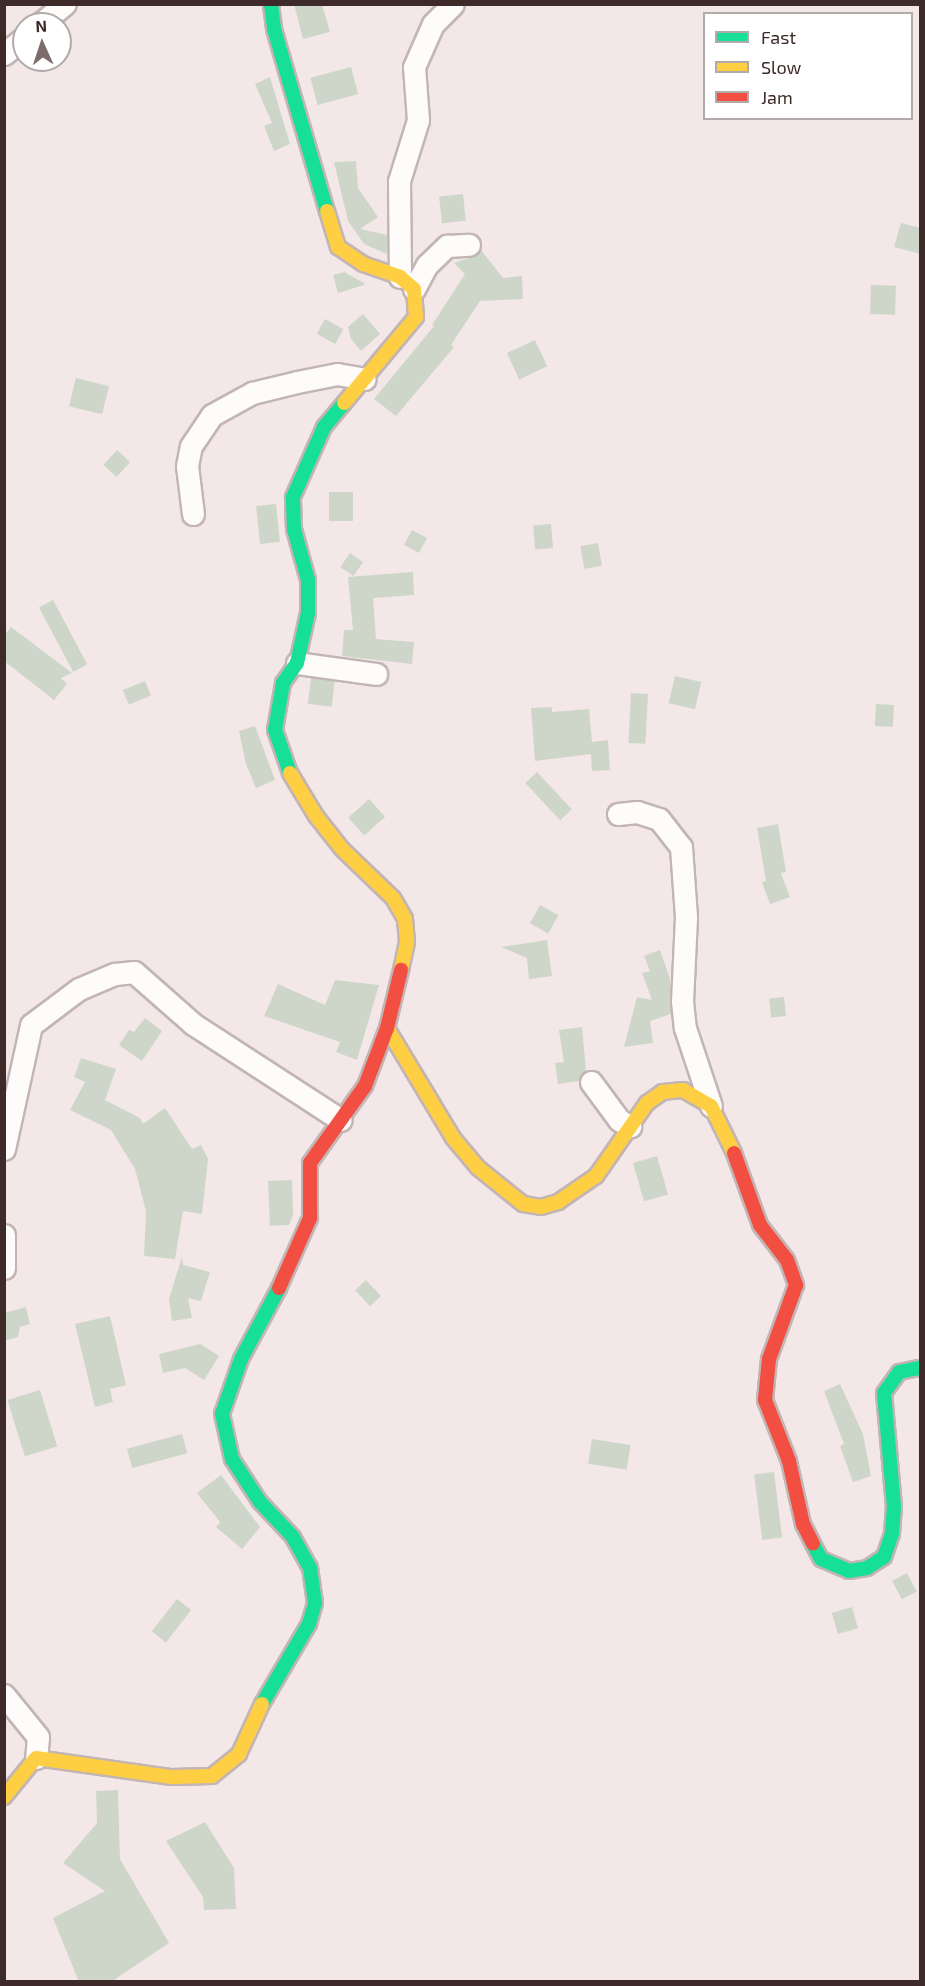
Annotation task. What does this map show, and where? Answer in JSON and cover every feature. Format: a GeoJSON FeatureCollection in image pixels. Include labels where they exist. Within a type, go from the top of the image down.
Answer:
{"type":"FeatureCollection","features":[{"type":"Feature","properties":{"kind":"street"},"geometry":{"type":"LineString","coordinates":[[271,4],[274,29],[338,247],[363,264],[407,283]]}},
{"type":"Feature","properties":{"kind":"street"},"geometry":{"type":"LineString","coordinates":[[36,1758],[172,1777],[212,1776],[240,1754],[271,1685],[309,1624],[315,1604],[310,1568],[293,1537],[260,1502],[232,1459],[222,1414],[241,1359],[297,1255],[310,1218],[310,1163],[365,1086],[387,1029],[407,942],[405,919],[393,898],[342,849],[293,780],[275,730],[283,683],[297,663],[308,613],[308,580],[294,529],[293,497],[324,427],[416,317],[407,283],[399,181],[418,120],[414,68],[433,24],[453,4]]}},
{"type":"Feature","properties":{"kind":"street"},"geometry":{"type":"LineString","coordinates":[[407,283],[447,246],[469,245]]}},
{"type":"Feature","properties":{"kind":"street"},"geometry":{"type":"LineString","coordinates":[[193,514],[187,466],[191,446],[212,415],[252,393],[297,382],[337,374],[365,379]]}},
{"type":"Feature","properties":{"kind":"street"},"geometry":{"type":"LineString","coordinates":[[297,663],[376,674]]}},
{"type":"Feature","properties":{"kind":"street"},"geometry":{"type":"LineString","coordinates":[[618,814],[637,812],[659,819],[681,847],[686,917],[683,1010],[711,1106],[729,1138],[760,1224],[787,1260],[796,1285],[769,1359],[765,1400],[789,1461],[803,1524],[821,1559],[849,1571],[867,1568],[884,1557],[892,1533],[894,1507],[884,1393],[899,1372],[921,1368]]}},
{"type":"Feature","properties":{"kind":"street"},"geometry":{"type":"LineString","coordinates":[[4,1149],[31,1025],[79,989],[115,974],[134,972],[193,1024],[341,1120]]}},
{"type":"Feature","properties":{"kind":"street"},"geometry":{"type":"LineString","coordinates":[[387,1029],[453,1138],[477,1167],[523,1204],[540,1207],[558,1202],[596,1176],[646,1103],[663,1092],[683,1090],[711,1106]]}},
{"type":"Feature","properties":{"kind":"street"},"geometry":{"type":"LineString","coordinates":[[591,1082],[619,1120],[630,1126]]}},
{"type":"Feature","properties":{"kind":"street"},"geometry":{"type":"LineString","coordinates":[[4,1235],[4,1268]]}},
{"type":"Feature","properties":{"kind":"street"},"geometry":{"type":"LineString","coordinates":[[4,1695],[38,1737],[36,1758],[4,1797]]}},
{"type":"Feature","properties":{"kind":"building"},"geometry":{"type":"Polygon","coordinates":[[[294,4],[322,4],[330,32],[303,39],[294,4]]]}},
{"type":"Feature","properties":{"kind":"building"},"geometry":{"type":"Polygon","coordinates":[[[351,67],[358,94],[318,105],[310,78],[351,67]]]}},
{"type":"Feature","properties":{"kind":"building"},"geometry":{"type":"Polygon","coordinates":[[[270,77],[290,144],[274,151],[264,126],[272,123],[255,84],[270,77]]]}},
{"type":"Feature","properties":{"kind":"building"},"geometry":{"type":"Polygon","coordinates":[[[356,161],[358,188],[378,217],[360,229],[387,235],[387,254],[364,244],[348,221],[334,162],[356,161]]]}},
{"type":"Feature","properties":{"kind":"building"},"geometry":{"type":"Polygon","coordinates":[[[463,194],[466,221],[442,223],[439,197],[463,194]]]}},
{"type":"Feature","properties":{"kind":"building"},"geometry":{"type":"Polygon","coordinates":[[[901,223],[921,228],[921,254],[894,247],[901,223]]]}},
{"type":"Feature","properties":{"kind":"building"},"geometry":{"type":"Polygon","coordinates":[[[481,250],[503,278],[522,276],[523,299],[480,301],[451,345],[454,347],[396,416],[374,399],[434,326],[432,325],[465,274],[454,263],[475,256],[481,250]]]}},
{"type":"Feature","properties":{"kind":"building"},"geometry":{"type":"Polygon","coordinates":[[[344,272],[364,285],[338,293],[333,275],[344,272]]]}},
{"type":"Feature","properties":{"kind":"building"},"geometry":{"type":"Polygon","coordinates":[[[871,285],[896,286],[895,315],[870,314],[871,285]]]}},
{"type":"Feature","properties":{"kind":"building"},"geometry":{"type":"Polygon","coordinates":[[[363,314],[380,334],[361,351],[351,339],[348,327],[363,314]]]}},
{"type":"Feature","properties":{"kind":"building"},"geometry":{"type":"Polygon","coordinates":[[[325,319],[343,329],[335,344],[317,334],[325,319]]]}},
{"type":"Feature","properties":{"kind":"building"},"geometry":{"type":"Polygon","coordinates":[[[535,340],[547,366],[519,379],[507,353],[535,340]]]}},
{"type":"Feature","properties":{"kind":"building"},"geometry":{"type":"Polygon","coordinates":[[[76,378],[109,386],[102,414],[69,406],[76,378]]]}},
{"type":"Feature","properties":{"kind":"building"},"geometry":{"type":"Polygon","coordinates":[[[117,450],[130,462],[117,477],[103,465],[117,450]]]}},
{"type":"Feature","properties":{"kind":"building"},"geometry":{"type":"Polygon","coordinates":[[[329,492],[353,492],[353,521],[329,521],[329,492]]]}},
{"type":"Feature","properties":{"kind":"building"},"geometry":{"type":"Polygon","coordinates":[[[276,504],[280,542],[260,544],[256,506],[276,504]]]}},
{"type":"Feature","properties":{"kind":"building"},"geometry":{"type":"Polygon","coordinates":[[[551,524],[553,548],[535,549],[533,526],[551,524]]]}},
{"type":"Feature","properties":{"kind":"building"},"geometry":{"type":"Polygon","coordinates":[[[412,530],[427,538],[419,553],[404,545],[412,530]]]}},
{"type":"Feature","properties":{"kind":"building"},"geometry":{"type":"Polygon","coordinates":[[[598,543],[602,566],[584,569],[580,546],[598,543]]]}},
{"type":"Feature","properties":{"kind":"building"},"geometry":{"type":"Polygon","coordinates":[[[350,553],[363,562],[353,576],[340,567],[350,553]]]}},
{"type":"Feature","properties":{"kind":"building"},"geometry":{"type":"Polygon","coordinates":[[[413,572],[414,595],[373,598],[376,639],[414,642],[412,664],[342,656],[344,630],[353,630],[348,577],[413,572]]]}},
{"type":"Feature","properties":{"kind":"building"},"geometry":{"type":"Polygon","coordinates":[[[53,600],[87,664],[73,672],[39,608],[53,600]]]}},
{"type":"Feature","properties":{"kind":"building"},"geometry":{"type":"Polygon","coordinates":[[[11,627],[72,673],[61,678],[67,684],[54,700],[4,661],[4,636],[11,627]]]}},
{"type":"Feature","properties":{"kind":"building"},"geometry":{"type":"Polygon","coordinates":[[[675,676],[701,682],[695,709],[669,703],[675,676]]]}},
{"type":"Feature","properties":{"kind":"building"},"geometry":{"type":"Polygon","coordinates":[[[311,678],[335,681],[332,707],[308,704],[311,678]]]}},
{"type":"Feature","properties":{"kind":"building"},"geometry":{"type":"Polygon","coordinates":[[[145,681],[151,696],[129,705],[123,690],[145,681]]]}},
{"type":"Feature","properties":{"kind":"building"},"geometry":{"type":"Polygon","coordinates":[[[631,693],[648,694],[645,744],[628,743],[631,693]]]}},
{"type":"Feature","properties":{"kind":"building"},"geometry":{"type":"Polygon","coordinates":[[[876,704],[894,705],[893,727],[875,726],[876,704]]]}},
{"type":"Feature","properties":{"kind":"building"},"geometry":{"type":"Polygon","coordinates":[[[552,707],[552,712],[589,709],[592,742],[608,740],[610,770],[592,771],[591,754],[535,761],[531,708],[552,707]]]}},
{"type":"Feature","properties":{"kind":"building"},"geometry":{"type":"Polygon","coordinates":[[[255,726],[275,780],[256,788],[246,764],[239,731],[255,726]]]}},
{"type":"Feature","properties":{"kind":"building"},"geometry":{"type":"Polygon","coordinates":[[[537,772],[572,809],[560,820],[525,783],[537,772]]]}},
{"type":"Feature","properties":{"kind":"building"},"geometry":{"type":"Polygon","coordinates":[[[369,799],[385,817],[364,836],[348,818],[369,799]]]}},
{"type":"Feature","properties":{"kind":"building"},"geometry":{"type":"Polygon","coordinates":[[[778,824],[786,872],[781,873],[790,897],[770,904],[762,882],[766,881],[757,828],[778,824]]]}},
{"type":"Feature","properties":{"kind":"building"},"geometry":{"type":"Polygon","coordinates":[[[540,905],[558,915],[548,934],[530,923],[540,905]]]}},
{"type":"Feature","properties":{"kind":"building"},"geometry":{"type":"Polygon","coordinates":[[[547,940],[552,976],[529,979],[527,958],[501,947],[547,940]]]}},
{"type":"Feature","properties":{"kind":"building"},"geometry":{"type":"Polygon","coordinates":[[[660,950],[670,979],[671,1014],[650,1021],[653,1043],[624,1047],[637,997],[652,1000],[642,973],[650,971],[644,956],[660,950]]]}},
{"type":"Feature","properties":{"kind":"building"},"geometry":{"type":"Polygon","coordinates":[[[335,980],[379,985],[357,1060],[336,1052],[340,1042],[264,1016],[278,984],[325,1005],[335,980]]]}},
{"type":"Feature","properties":{"kind":"building"},"geometry":{"type":"Polygon","coordinates":[[[784,997],[786,1016],[771,1017],[769,999],[784,997]]]}},
{"type":"Feature","properties":{"kind":"building"},"geometry":{"type":"Polygon","coordinates":[[[145,1018],[162,1031],[142,1061],[119,1045],[129,1030],[134,1032],[145,1018]]]}},
{"type":"Feature","properties":{"kind":"building"},"geometry":{"type":"Polygon","coordinates":[[[582,1027],[586,1071],[579,1081],[558,1084],[555,1063],[564,1062],[559,1030],[582,1027]]]}},
{"type":"Feature","properties":{"kind":"building"},"geometry":{"type":"Polygon","coordinates":[[[81,1058],[116,1069],[105,1100],[140,1118],[143,1124],[165,1108],[192,1149],[201,1145],[208,1159],[202,1214],[183,1211],[175,1259],[144,1256],[146,1211],[135,1169],[111,1130],[70,1110],[85,1082],[74,1077],[81,1058]]]}},
{"type":"Feature","properties":{"kind":"building"},"geometry":{"type":"Polygon","coordinates":[[[657,1156],[668,1194],[644,1201],[633,1163],[657,1156]]]}},
{"type":"Feature","properties":{"kind":"building"},"geometry":{"type":"Polygon","coordinates":[[[292,1180],[293,1215],[289,1225],[270,1226],[268,1181],[292,1180]]]}},
{"type":"Feature","properties":{"kind":"building"},"geometry":{"type":"Polygon","coordinates":[[[182,1257],[183,1265],[210,1272],[201,1301],[188,1298],[192,1318],[172,1321],[169,1299],[182,1257]]]}},
{"type":"Feature","properties":{"kind":"building"},"geometry":{"type":"Polygon","coordinates":[[[366,1280],[381,1296],[370,1306],[355,1290],[366,1280]]]}},
{"type":"Feature","properties":{"kind":"building"},"geometry":{"type":"Polygon","coordinates":[[[26,1307],[30,1324],[20,1327],[18,1337],[4,1341],[4,1313],[26,1307]]]}},
{"type":"Feature","properties":{"kind":"building"},"geometry":{"type":"Polygon","coordinates":[[[110,1316],[126,1385],[110,1389],[113,1402],[95,1407],[75,1324],[110,1316]]]}},
{"type":"Feature","properties":{"kind":"building"},"geometry":{"type":"Polygon","coordinates":[[[200,1344],[219,1356],[204,1380],[185,1368],[163,1373],[159,1354],[200,1344]]]}},
{"type":"Feature","properties":{"kind":"building"},"geometry":{"type":"Polygon","coordinates":[[[840,1384],[863,1434],[871,1476],[853,1482],[840,1446],[844,1444],[824,1391],[840,1384]]]}},
{"type":"Feature","properties":{"kind":"building"},"geometry":{"type":"Polygon","coordinates":[[[40,1390],[57,1446],[25,1456],[7,1400],[40,1390]]]}},
{"type":"Feature","properties":{"kind":"building"},"geometry":{"type":"Polygon","coordinates":[[[182,1434],[187,1453],[132,1468],[127,1449],[182,1434]]]}},
{"type":"Feature","properties":{"kind":"building"},"geometry":{"type":"Polygon","coordinates":[[[592,1439],[631,1445],[627,1470],[588,1464],[592,1439]]]}},
{"type":"Feature","properties":{"kind":"building"},"geometry":{"type":"Polygon","coordinates":[[[774,1472],[782,1538],[762,1540],[754,1474],[774,1472]]]}},
{"type":"Feature","properties":{"kind":"building"},"geometry":{"type":"Polygon","coordinates":[[[221,1475],[260,1527],[242,1549],[216,1527],[220,1522],[197,1493],[221,1475]]]}},
{"type":"Feature","properties":{"kind":"building"},"geometry":{"type":"Polygon","coordinates":[[[907,1573],[917,1592],[902,1600],[892,1581],[907,1573]]]}},
{"type":"Feature","properties":{"kind":"building"},"geometry":{"type":"Polygon","coordinates":[[[177,1599],[191,1610],[166,1642],[152,1631],[177,1599]]]}},
{"type":"Feature","properties":{"kind":"building"},"geometry":{"type":"Polygon","coordinates":[[[852,1607],[858,1628],[838,1634],[832,1613],[852,1607]]]}},
{"type":"Feature","properties":{"kind":"building"},"geometry":{"type":"Polygon","coordinates":[[[118,1790],[120,1859],[169,1943],[111,1982],[79,1982],[53,1918],[105,1891],[63,1863],[97,1823],[96,1791],[118,1790]]]}},
{"type":"Feature","properties":{"kind":"building"},"geometry":{"type":"Polygon","coordinates":[[[205,1822],[234,1868],[236,1909],[204,1910],[203,1897],[166,1841],[205,1822]]]}},
{"type":"Feature","properties":{"kind":"traffic: fast"},"geometry":{"type":"LineString","coordinates":[[271,4],[274,29],[327,211]]}},
{"type":"Feature","properties":{"kind":"traffic: fast"},"geometry":{"type":"LineString","coordinates":[[290,773],[275,730],[283,683],[297,663],[308,613],[308,580],[294,529],[293,497],[324,427],[344,403]]}},
{"type":"Feature","properties":{"kind":"traffic: fast"},"geometry":{"type":"LineString","coordinates":[[262,1704],[309,1624],[315,1603],[310,1568],[293,1537],[260,1502],[232,1459],[222,1414],[241,1359],[279,1288]]}},
{"type":"Feature","properties":{"kind":"traffic: fast"},"geometry":{"type":"LineString","coordinates":[[813,1544],[821,1559],[849,1571],[867,1568],[884,1557],[892,1534],[894,1507],[884,1393],[899,1372],[920,1368]]}},
{"type":"Feature","properties":{"kind":"traffic: slow"},"geometry":{"type":"LineString","coordinates":[[327,211],[338,247],[363,264],[400,277],[414,289],[416,317],[344,403]]}},
{"type":"Feature","properties":{"kind":"traffic: slow"},"geometry":{"type":"LineString","coordinates":[[290,773],[316,816],[342,849],[393,898],[405,919],[407,942],[401,970]]}},
{"type":"Feature","properties":{"kind":"traffic: slow"},"geometry":{"type":"LineString","coordinates":[[387,1028],[453,1138],[477,1167],[523,1204],[541,1207],[558,1202],[596,1176],[647,1103],[663,1092],[683,1090],[711,1106],[734,1153]]}},
{"type":"Feature","properties":{"kind":"traffic: slow"},"geometry":{"type":"LineString","coordinates":[[4,1797],[36,1758],[172,1777],[212,1776],[239,1754],[262,1704]]}},
{"type":"Feature","properties":{"kind":"traffic: jam"},"geometry":{"type":"LineString","coordinates":[[279,1288],[310,1218],[310,1163],[365,1086],[387,1028],[401,970]]}},
{"type":"Feature","properties":{"kind":"traffic: jam"},"geometry":{"type":"LineString","coordinates":[[734,1153],[760,1225],[787,1260],[796,1285],[769,1359],[765,1400],[789,1461],[803,1524],[813,1544]]}}]}
